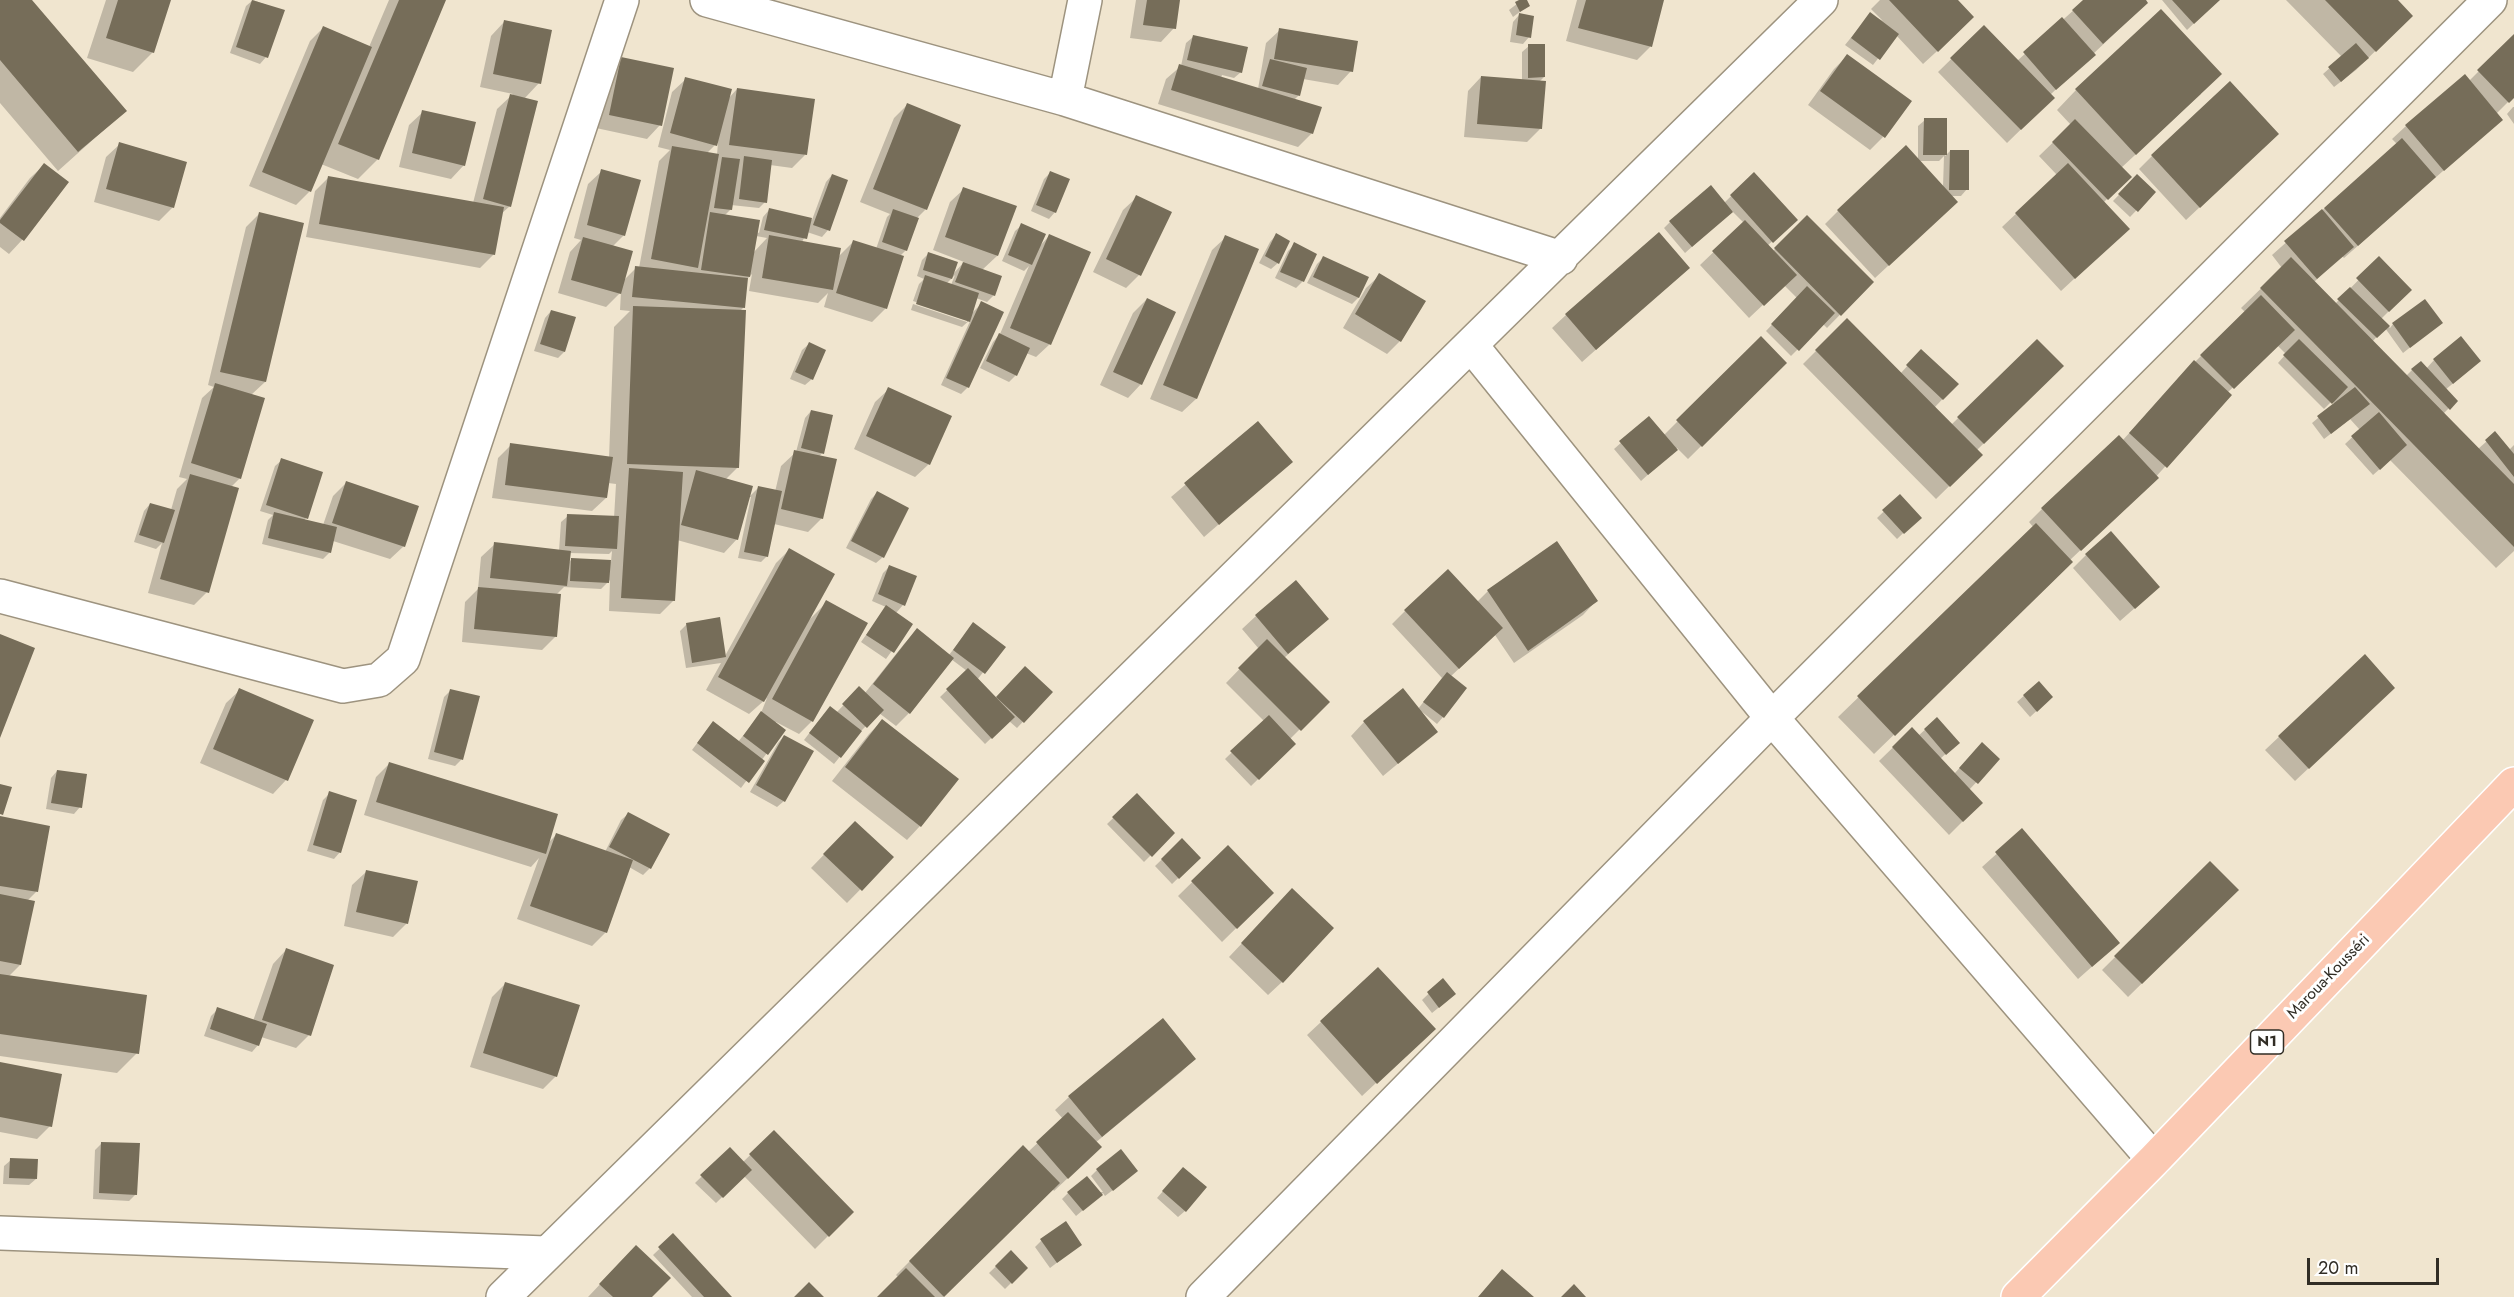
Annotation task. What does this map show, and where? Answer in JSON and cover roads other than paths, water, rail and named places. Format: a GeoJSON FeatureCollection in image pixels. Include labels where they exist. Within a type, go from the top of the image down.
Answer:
{"type":"FeatureCollection","features":[{"type":"Feature","properties":{"kind":"highway","name":"Maroua-Kousséri"},"geometry":{"type":"LineString","coordinates":[[2018,1297],[2154,1160],[2514,784]]}},
{"type":"Feature","properties":{"kind":"street"},"geometry":{"type":"LineString","coordinates":[[0,596],[343,686],[379,680],[403,659],[622,0]]}},
{"type":"Feature","properties":{"kind":"street"},"geometry":{"type":"LineString","coordinates":[[707,0],[1065,99],[1561,258]]}},
{"type":"Feature","properties":{"kind":"street"},"geometry":{"type":"LineString","coordinates":[[1065,99],[1085,0]]}},
{"type":"Feature","properties":{"kind":"street"},"geometry":{"type":"LineString","coordinates":[[503,1297],[1821,0]]}},
{"type":"Feature","properties":{"kind":"street"},"geometry":{"type":"LineString","coordinates":[[1203,1297],[1772,718],[2490,0]]}},
{"type":"Feature","properties":{"kind":"street"},"geometry":{"type":"LineString","coordinates":[[1471,345],[1772,718],[2154,1160]]}},
{"type":"Feature","properties":{"kind":"street"},"geometry":{"type":"LineString","coordinates":[[0,1233],[546,1253]]}}]}
